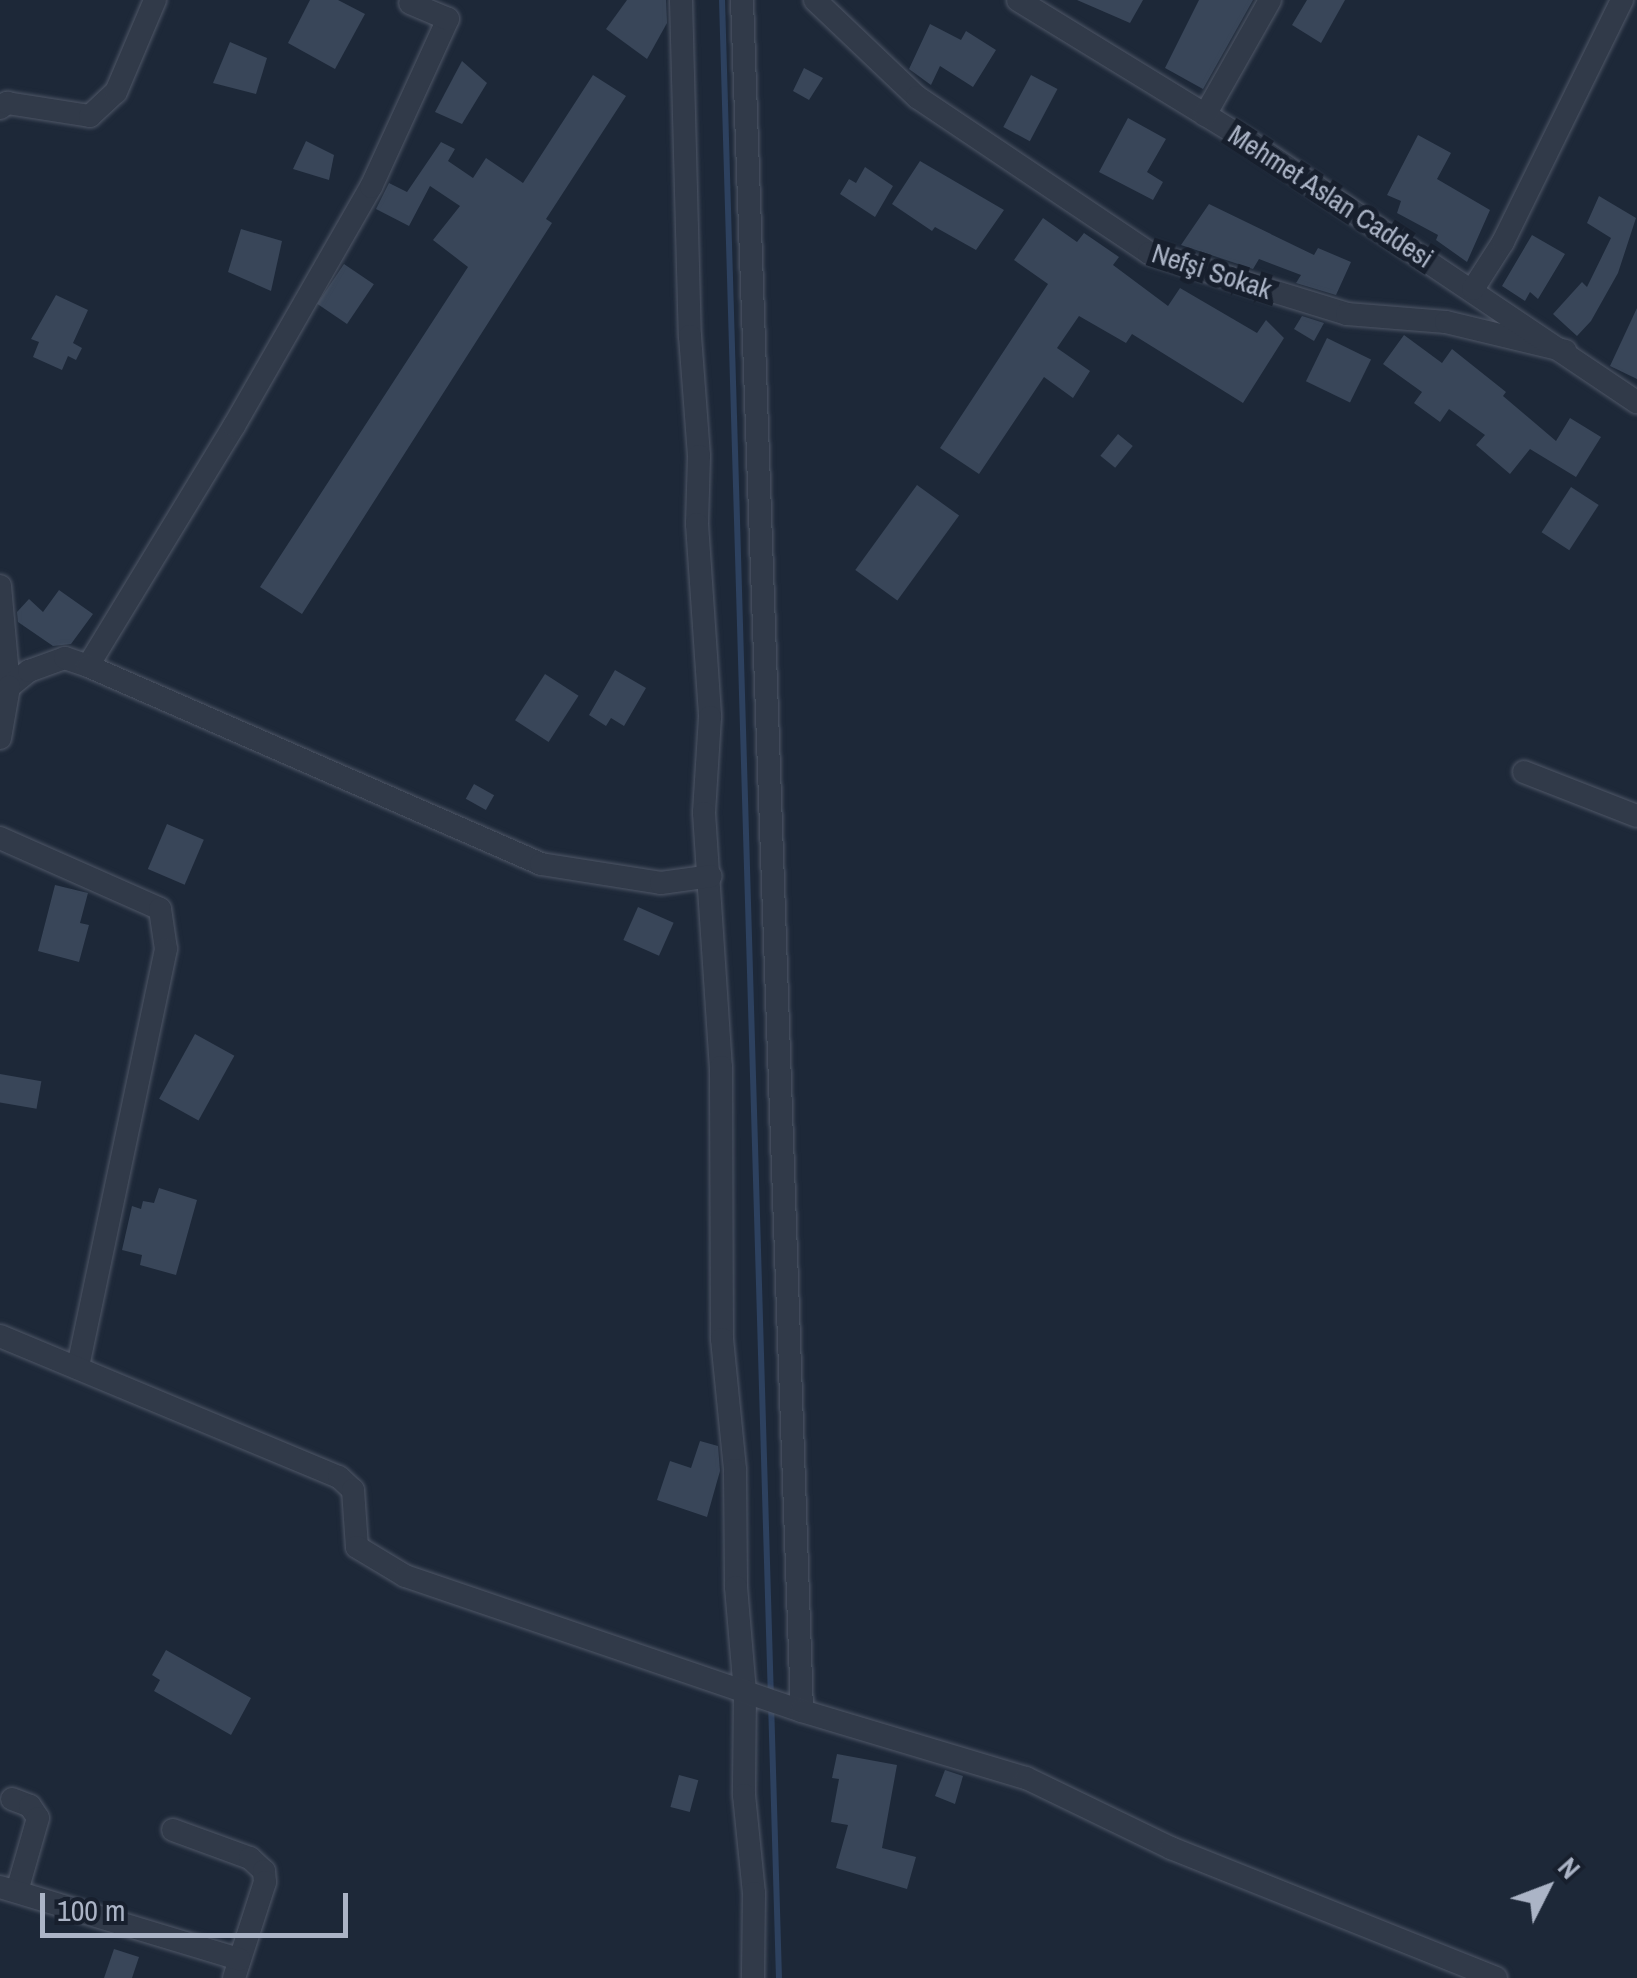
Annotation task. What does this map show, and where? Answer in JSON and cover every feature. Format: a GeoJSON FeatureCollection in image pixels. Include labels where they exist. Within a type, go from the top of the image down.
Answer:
{"type":"FeatureCollection","features":[{"type":"Feature","properties":{"kind":"street"},"geometry":{"type":"LineString","coordinates":[[0,108],[6,102],[90,116],[116,92],[155,0]]}},
{"type":"Feature","properties":{"kind":"street"},"geometry":{"type":"LineString","coordinates":[[680,0],[688,284],[699,456],[697,524],[710,717],[704,813],[721,1066],[722,1339],[735,1470],[736,1587],[745,1691],[744,1796],[754,1893],[753,1978]]}},
{"type":"Feature","properties":{"kind":"street"},"geometry":{"type":"LineString","coordinates":[[742,0],[802,1712]]}},
{"type":"Feature","properties":{"kind":"street","name":"Nefşi Sokak"},"geometry":{"type":"LineString","coordinates":[[815,0],[917,98],[1150,253],[1347,314],[1446,322],[1566,351]]}},
{"type":"Feature","properties":{"kind":"street","name":"Mehmet Aslan Caddesi"},"geometry":{"type":"LineString","coordinates":[[1018,0],[1473,288],[1637,402]]}},
{"type":"Feature","properties":{"kind":"street"},"geometry":{"type":"LineString","coordinates":[[1205,115],[1270,0]]}},
{"type":"Feature","properties":{"kind":"street"},"geometry":{"type":"LineString","coordinates":[[1473,288],[1511,226],[1622,0]]}},
{"type":"Feature","properties":{"kind":"street"},"geometry":{"type":"LineString","coordinates":[[88,666],[234,426],[371,188],[448,19],[408,1]]}},
{"type":"Feature","properties":{"kind":"street"},"geometry":{"type":"LineString","coordinates":[[0,586],[9,687],[0,738]]}},
{"type":"Feature","properties":{"kind":"street"},"geometry":{"type":"LineString","coordinates":[[9,687],[29,671],[65,658],[540,864],[661,883],[711,876]]}},
{"type":"Feature","properties":{"kind":"street"},"geometry":{"type":"LineString","coordinates":[[1524,772],[1637,816]]}},
{"type":"Feature","properties":{"kind":"street"},"geometry":{"type":"LineString","coordinates":[[0,838],[160,909],[166,949],[78,1368]]}},
{"type":"Feature","properties":{"kind":"street"},"geometry":{"type":"LineString","coordinates":[[0,1336],[339,1476],[354,1490],[357,1547],[404,1576],[802,1712],[1026,1778],[1171,1848],[1496,1978]]}},
{"type":"Feature","properties":{"kind":"street"},"geometry":{"type":"LineString","coordinates":[[12,1799],[30,1806],[38,1818],[9,1889],[236,1969],[266,1882],[264,1870],[250,1858],[173,1830]]}},
{"type":"Feature","properties":{"kind":"building"},"geometry":{"type":"Polygon","coordinates":[[[310,0],[338,0],[365,14],[335,69],[288,43],[310,0]]]}},
{"type":"Feature","properties":{"kind":"building"},"geometry":{"type":"Polygon","coordinates":[[[627,0],[666,0],[667,23],[647,59],[606,29],[627,0]]]}},
{"type":"Feature","properties":{"kind":"building"},"geometry":{"type":"Polygon","coordinates":[[[1077,0],[1143,0],[1130,23],[1077,0]]]}},
{"type":"Feature","properties":{"kind":"building"},"geometry":{"type":"Polygon","coordinates":[[[1199,0],[1253,0],[1203,89],[1165,68],[1199,0]]]}},
{"type":"Feature","properties":{"kind":"building"},"geometry":{"type":"Polygon","coordinates":[[[1307,0],[1345,0],[1321,43],[1292,25],[1307,0]]]}},
{"type":"Feature","properties":{"kind":"building"},"geometry":{"type":"Polygon","coordinates":[[[930,24],[961,40],[966,31],[996,50],[973,87],[940,66],[931,85],[909,69],[930,24]]]}},
{"type":"Feature","properties":{"kind":"building"},"geometry":{"type":"Polygon","coordinates":[[[230,42],[267,58],[256,94],[213,83],[230,42]]]}},
{"type":"Feature","properties":{"kind":"building"},"geometry":{"type":"Polygon","coordinates":[[[462,61],[487,83],[462,124],[435,112],[462,61]]]}},
{"type":"Feature","properties":{"kind":"building"},"geometry":{"type":"Polygon","coordinates":[[[804,68],[823,78],[809,100],[793,91],[804,68]]]}},
{"type":"Feature","properties":{"kind":"building"},"geometry":{"type":"Polygon","coordinates":[[[593,75],[626,96],[546,219],[552,223],[302,614],[260,587],[468,267],[433,240],[460,206],[430,186],[409,226],[376,209],[389,183],[407,192],[441,142],[455,149],[448,161],[473,178],[486,158],[523,183],[593,75]]]}},
{"type":"Feature","properties":{"kind":"building"},"geometry":{"type":"Polygon","coordinates":[[[1031,75],[1057,89],[1030,141],[1003,127],[1031,75]]]}},
{"type":"Feature","properties":{"kind":"building"},"geometry":{"type":"Polygon","coordinates":[[[1128,118],[1166,139],[1147,172],[1163,182],[1153,200],[1099,172],[1128,118]]]}},
{"type":"Feature","properties":{"kind":"building"},"geometry":{"type":"Polygon","coordinates":[[[1418,135],[1451,153],[1437,179],[1490,210],[1467,262],[1436,240],[1438,235],[1397,213],[1401,201],[1387,195],[1418,135]]]}},
{"type":"Feature","properties":{"kind":"building"},"geometry":{"type":"Polygon","coordinates":[[[306,141],[334,155],[329,180],[293,169],[306,141]]]}},
{"type":"Feature","properties":{"kind":"building"},"geometry":{"type":"Polygon","coordinates":[[[920,161],[1004,210],[976,250],[935,227],[932,231],[892,204],[920,161]]]}},
{"type":"Feature","properties":{"kind":"building"},"geometry":{"type":"Polygon","coordinates":[[[865,167],[893,186],[875,217],[840,194],[849,179],[856,183],[865,167]]]}},
{"type":"Feature","properties":{"kind":"building"},"geometry":{"type":"Polygon","coordinates":[[[1599,196],[1636,218],[1618,273],[1591,321],[1577,336],[1553,314],[1582,282],[1587,287],[1611,238],[1587,223],[1599,196]]]}},
{"type":"Feature","properties":{"kind":"building"},"geometry":{"type":"Polygon","coordinates":[[[1209,204],[1314,255],[1318,248],[1351,262],[1336,295],[1296,283],[1301,275],[1259,259],[1253,269],[1181,245],[1209,204]]]}},
{"type":"Feature","properties":{"kind":"building"},"geometry":{"type":"Polygon","coordinates":[[[1043,218],[1077,242],[1084,233],[1119,257],[1113,265],[1168,306],[1180,288],[1257,333],[1266,320],[1284,338],[1243,403],[1132,334],[1126,343],[1079,316],[1057,348],[1090,371],[1073,398],[1044,377],[979,474],[940,448],[1048,284],[1014,260],[1043,218]]]}},
{"type":"Feature","properties":{"kind":"building"},"geometry":{"type":"Polygon","coordinates":[[[241,229],[282,241],[271,291],[228,272],[241,229]]]}},
{"type":"Feature","properties":{"kind":"building"},"geometry":{"type":"Polygon","coordinates":[[[1532,235],[1565,254],[1538,299],[1530,292],[1525,301],[1502,286],[1532,235]]]}},
{"type":"Feature","properties":{"kind":"building"},"geometry":{"type":"Polygon","coordinates":[[[344,264],[374,284],[347,324],[317,304],[344,264]]]}},
{"type":"Feature","properties":{"kind":"building"},"geometry":{"type":"Polygon","coordinates":[[[56,295],[88,310],[73,343],[82,348],[76,360],[68,356],[62,370],[33,357],[39,342],[31,339],[56,295]]]}},
{"type":"Feature","properties":{"kind":"building"},"geometry":{"type":"Polygon","coordinates":[[[1637,308],[1637,379],[1610,366],[1637,308]]]}},
{"type":"Feature","properties":{"kind":"building"},"geometry":{"type":"Polygon","coordinates":[[[1302,316],[1324,323],[1314,341],[1294,329],[1302,316]]]}},
{"type":"Feature","properties":{"kind":"building"},"geometry":{"type":"Polygon","coordinates":[[[1404,335],[1442,363],[1452,349],[1506,392],[1503,396],[1556,441],[1570,418],[1601,437],[1576,477],[1530,449],[1510,474],[1476,445],[1485,435],[1449,409],[1440,422],[1414,403],[1422,392],[1383,364],[1404,335]]]}},
{"type":"Feature","properties":{"kind":"building"},"geometry":{"type":"Polygon","coordinates":[[[1327,338],[1371,359],[1350,403],[1306,381],[1327,338]]]}},
{"type":"Feature","properties":{"kind":"building"},"geometry":{"type":"Polygon","coordinates":[[[1118,434],[1133,446],[1115,468],[1100,456],[1118,434]]]}},
{"type":"Feature","properties":{"kind":"building"},"geometry":{"type":"Polygon","coordinates":[[[917,485],[959,516],[897,601],[855,570],[917,485]]]}},
{"type":"Feature","properties":{"kind":"building"},"geometry":{"type":"Polygon","coordinates":[[[1571,487],[1599,505],[1569,550],[1542,532],[1571,487]]]}},
{"type":"Feature","properties":{"kind":"building"},"geometry":{"type":"Polygon","coordinates":[[[59,590],[93,614],[71,644],[53,646],[18,622],[17,612],[29,599],[43,612],[59,590]]]}},
{"type":"Feature","properties":{"kind":"building"},"geometry":{"type":"Polygon","coordinates":[[[615,670],[646,688],[624,726],[611,718],[606,726],[589,715],[615,670]]]}},
{"type":"Feature","properties":{"kind":"building"},"geometry":{"type":"Polygon","coordinates":[[[545,674],[579,696],[549,742],[515,720],[545,674]]]}},
{"type":"Feature","properties":{"kind":"building"},"geometry":{"type":"Polygon","coordinates":[[[474,784],[494,795],[486,810],[466,799],[474,784]]]}},
{"type":"Feature","properties":{"kind":"building"},"geometry":{"type":"Polygon","coordinates":[[[167,824],[204,840],[185,885],[148,869],[167,824]]]}},
{"type":"Feature","properties":{"kind":"building"},"geometry":{"type":"Polygon","coordinates":[[[55,885],[88,893],[80,923],[89,925],[79,962],[38,951],[55,885]]]}},
{"type":"Feature","properties":{"kind":"building"},"geometry":{"type":"Polygon","coordinates":[[[638,907],[674,923],[659,956],[623,940],[638,907]]]}},
{"type":"Feature","properties":{"kind":"building"},"geometry":{"type":"Polygon","coordinates":[[[195,1034],[234,1056],[198,1121],[159,1099],[195,1034]]]}},
{"type":"Feature","properties":{"kind":"building"},"geometry":{"type":"Polygon","coordinates":[[[0,1074],[41,1081],[36,1109],[0,1102],[0,1074]]]}},
{"type":"Feature","properties":{"kind":"building"},"geometry":{"type":"Polygon","coordinates":[[[159,1188],[197,1200],[176,1275],[140,1265],[142,1255],[122,1250],[132,1206],[141,1209],[143,1201],[154,1203],[159,1188]]]}},
{"type":"Feature","properties":{"kind":"building"},"geometry":{"type":"Polygon","coordinates":[[[700,1441],[718,1446],[720,1471],[707,1517],[657,1500],[670,1461],[691,1468],[700,1441]]]}},
{"type":"Feature","properties":{"kind":"building"},"geometry":{"type":"Polygon","coordinates":[[[166,1650],[251,1698],[231,1735],[154,1691],[160,1680],[152,1675],[166,1650]]]}},
{"type":"Feature","properties":{"kind":"building"},"geometry":{"type":"Polygon","coordinates":[[[837,1754],[897,1765],[882,1848],[916,1857],[907,1889],[836,1868],[848,1825],[831,1822],[839,1779],[832,1778],[837,1754]]]}},
{"type":"Feature","properties":{"kind":"building"},"geometry":{"type":"Polygon","coordinates":[[[945,1770],[963,1776],[955,1804],[935,1796],[945,1770]]]}},
{"type":"Feature","properties":{"kind":"building"},"geometry":{"type":"Polygon","coordinates":[[[679,1775],[698,1780],[690,1812],[670,1807],[679,1775]]]}},
{"type":"Feature","properties":{"kind":"building"},"geometry":{"type":"Polygon","coordinates":[[[114,1949],[139,1957],[132,1978],[104,1978],[114,1949]]]}},
{"type":"Feature","properties":{"kind":"waterway"},"geometry":{"type":"LineString","coordinates":[[722,0],[779,1978]]}}]}
